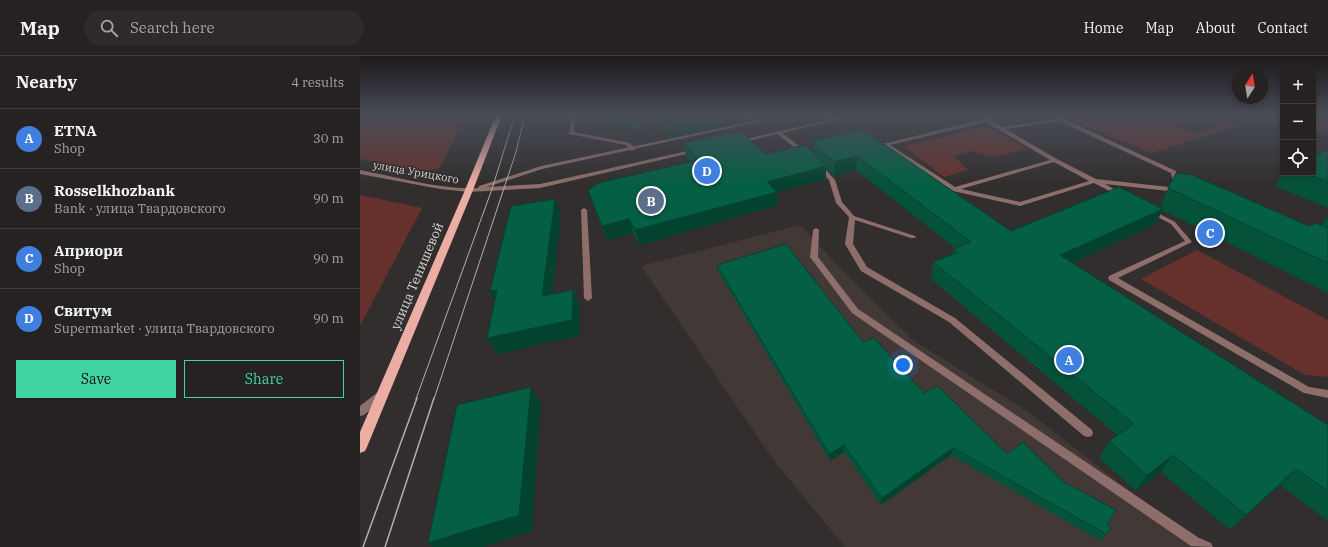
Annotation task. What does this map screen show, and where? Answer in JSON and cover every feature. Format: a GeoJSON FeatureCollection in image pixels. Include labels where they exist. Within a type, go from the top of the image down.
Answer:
{"type":"FeatureCollection","features":[{"type":"Feature","properties":{"kind":"main road","name":"улица Тенишевой"},"geometry":{"type":"LineString","coordinates":[[360,447],[490,138]]}},
{"type":"Feature","properties":{"kind":"street"},"geometry":{"type":"LineString","coordinates":[[596,138],[628,144],[632,149]]}},
{"type":"Feature","properties":{"kind":"street"},"geometry":{"type":"LineString","coordinates":[[469,190],[541,168],[683,138]]}},
{"type":"Feature","properties":{"kind":"street"},"geometry":{"type":"LineString","coordinates":[[733,143],[756,138]]}},
{"type":"Feature","properties":{"kind":"street"},"geometry":{"type":"LineString","coordinates":[[785,138],[810,157]]}},
{"type":"Feature","properties":{"kind":"street"},"geometry":{"type":"LineString","coordinates":[[909,138],[886,144],[955,190],[1020,204],[1094,181],[1182,191],[1174,172],[1101,138]]}},
{"type":"Feature","properties":{"kind":"street"},"geometry":{"type":"LineString","coordinates":[[1018,138],[1055,160],[1127,198]]}},
{"type":"Feature","properties":{"kind":"street"},"geometry":{"type":"LineString","coordinates":[[469,190],[540,186],[702,150]]}},
{"type":"Feature","properties":{"kind":"street"},"geometry":{"type":"LineString","coordinates":[[955,190],[1055,160]]}},
{"type":"Feature","properties":{"kind":"street"},"geometry":{"type":"LineString","coordinates":[[816,162],[832,180],[839,203],[852,217],[913,237]]}},
{"type":"Feature","properties":{"kind":"street","name":"улица Урицкого"},"geometry":{"type":"LineString","coordinates":[[360,172],[440,187],[469,190]]}},
{"type":"Feature","properties":{"kind":"street"},"geometry":{"type":"LineString","coordinates":[[1140,205],[1173,223],[1189,242],[1112,278],[1307,390],[1328,394]]}},
{"type":"Feature","properties":{"kind":"street"},"geometry":{"type":"LineString","coordinates":[[584,210],[588,298]]}},
{"type":"Feature","properties":{"kind":"street"},"geometry":{"type":"LineString","coordinates":[[852,217],[849,244],[864,269],[952,320],[1088,433]]}},
{"type":"Feature","properties":{"kind":"street"},"geometry":{"type":"LineString","coordinates":[[816,230],[814,257],[856,311],[1195,542],[1208,547]]}},
{"type":"Feature","properties":{"kind":"street"},"geometry":{"type":"LineString","coordinates":[[360,412],[382,395]]}},
{"type":"Feature","properties":{"kind":"shaded area"},"geometry":{"type":"Polygon","coordinates":[[[360,138],[455,138],[440,168],[421,171],[411,170],[360,159],[360,138]]]}},
{"type":"Feature","properties":{"kind":"shaded area"},"geometry":{"type":"Polygon","coordinates":[[[938,138],[1008,138],[1027,149],[994,157],[972,151],[954,156],[968,170],[944,177],[904,146],[938,138]]]}},
{"type":"Feature","properties":{"kind":"shaded area"},"geometry":{"type":"Polygon","coordinates":[[[1114,138],[1200,138],[1151,153],[1114,138]]]}},
{"type":"Feature","properties":{"kind":"shaded area"},"geometry":{"type":"Polygon","coordinates":[[[360,195],[422,208],[360,326],[360,195]]]}},
{"type":"Feature","properties":{"kind":"shaded area"},"geometry":{"type":"Polygon","coordinates":[[[800,225],[843,271],[914,341],[1027,411],[1202,547],[845,547],[775,462],[641,266],[800,225]]]}},
{"type":"Feature","properties":{"kind":"shaded area"},"geometry":{"type":"Polygon","coordinates":[[[1197,250],[1328,320],[1328,377],[1305,375],[1141,279],[1197,250]]]}},
{"type":"Feature","properties":{"kind":"building"},"geometry":{"type":"Polygon","coordinates":[[[708,138],[748,138],[765,154],[804,145],[826,166],[767,182],[777,192],[635,230],[629,219],[602,226],[588,191],[598,183],[698,160],[684,143],[708,138]]]}},
{"type":"Feature","properties":{"kind":"building"},"geometry":{"type":"Polygon","coordinates":[[[825,138],[875,138],[1011,231],[1119,187],[1163,209],[1060,255],[1328,425],[1328,491],[1296,469],[1246,515],[1173,455],[1147,475],[1109,441],[1134,424],[933,262],[958,252],[954,249],[971,242],[857,156],[834,162],[812,141],[825,138]]]}},
{"type":"Feature","properties":{"kind":"building"},"geometry":{"type":"Polygon","coordinates":[[[1328,150],[1328,182],[1312,176],[1316,176],[1316,155],[1328,150]]]}},
{"type":"Feature","properties":{"kind":"building"},"geometry":{"type":"Polygon","coordinates":[[[1176,173],[1192,175],[1309,226],[1316,223],[1328,228],[1328,263],[1168,188],[1176,173]]]}},
{"type":"Feature","properties":{"kind":"building"},"geometry":{"type":"Polygon","coordinates":[[[555,199],[542,296],[573,290],[572,320],[487,338],[497,290],[490,291],[511,206],[555,199]]]}},
{"type":"Feature","properties":{"kind":"building"},"geometry":{"type":"Polygon","coordinates":[[[786,244],[863,342],[874,338],[924,393],[938,386],[1007,454],[1023,442],[1064,482],[1116,510],[1107,524],[1111,528],[1106,534],[953,448],[882,498],[844,445],[829,454],[717,265],[786,244]]]}},
{"type":"Feature","properties":{"kind":"building"},"geometry":{"type":"Polygon","coordinates":[[[531,387],[519,515],[428,543],[457,405],[531,387]]]}},
{"type":"Feature","properties":{"kind":"tram line"},"geometry":{"type":"LineString","coordinates":[[416,399],[492,189],[508,138]]}},
{"type":"Feature","properties":{"kind":"tram line"},"geometry":{"type":"LineString","coordinates":[[434,399],[519,138]]}},
{"type":"Feature","properties":{"kind":"tram line"},"geometry":{"type":"LineString","coordinates":[[363,547],[417,398]]}},
{"type":"Feature","properties":{"kind":"tram line"},"geometry":{"type":"LineString","coordinates":[[385,547],[434,398]]}},
{"type":"Feature","properties":{"kind":"place","name":"Свитум"},"geometry":{"type":"Point","coordinates":[707,171]}},
{"type":"Feature","properties":{"kind":"place","name":"Rosselkhozbank"},"geometry":{"type":"Point","coordinates":[651,201]}},
{"type":"Feature","properties":{"kind":"place","name":"Априори"},"geometry":{"type":"Point","coordinates":[1210,233]}},
{"type":"Feature","properties":{"kind":"place","name":"ETNA"},"geometry":{"type":"Point","coordinates":[1069,360]}}]}
